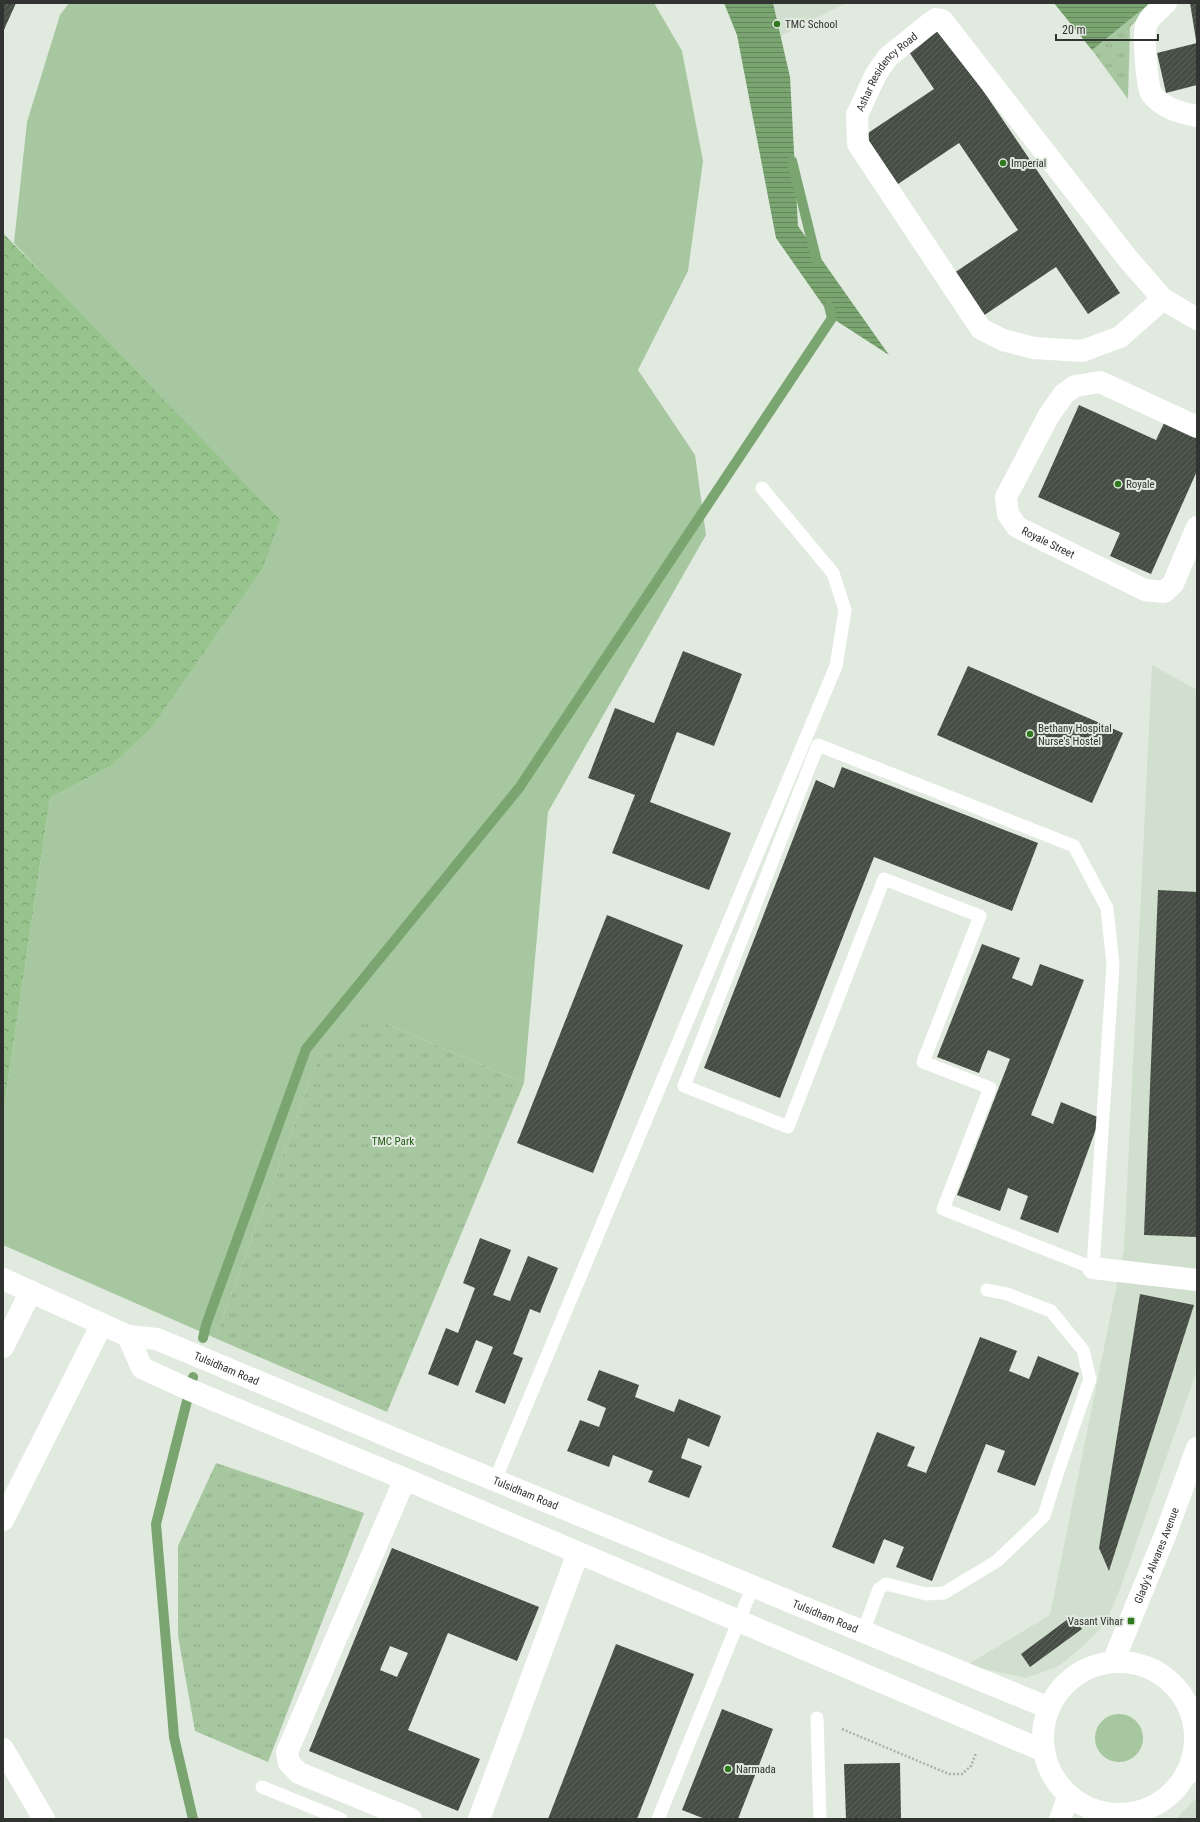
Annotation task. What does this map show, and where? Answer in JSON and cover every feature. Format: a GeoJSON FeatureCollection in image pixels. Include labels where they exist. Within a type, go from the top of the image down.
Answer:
{"type":"FeatureCollection","features":[{"type":"Feature","properties":{"kind":"street"},"geometry":{"type":"LineString","coordinates":[[1166,3],[1146,25],[1144,40],[1150,92],[1160,103],[1182,113],[1197,116]]}},
{"type":"Feature","properties":{"kind":"street","name":"Ashar Residency Road"},"geometry":{"type":"LineString","coordinates":[[1163,299],[1120,337],[1082,351],[1034,348],[1003,340],[981,329],[858,144],[857,115],[876,74],[888,57],[936,19],[942,20],[1128,259],[1163,299],[1197,319]]}},
{"type":"Feature","properties":{"kind":"street"},"geometry":{"type":"LineString","coordinates":[[1082,351],[1100,382],[1197,427]]}},
{"type":"Feature","properties":{"kind":"street","name":"Royale Street"},"geometry":{"type":"LineString","coordinates":[[1100,382],[1075,386],[1064,394],[1049,415],[1006,497],[1008,514],[1017,527],[1145,590],[1164,592],[1173,584],[1197,527]]}},
{"type":"Feature","properties":{"kind":"street"},"geometry":{"type":"LineString","coordinates":[[1093,1268],[1197,1280]]}},
{"type":"Feature","properties":{"kind":"street","name":"Tulsidham Road"},"geometry":{"type":"LineString","coordinates":[[3,1279],[128,1336],[157,1339],[414,1447],[1049,1708]]}},
{"type":"Feature","properties":{"kind":"street"},"geometry":{"type":"LineString","coordinates":[[3,1347],[31,1291]]}},
{"type":"Feature","properties":{"kind":"street"},"geometry":{"type":"LineString","coordinates":[[3,1520],[102,1324]]}},
{"type":"Feature","properties":{"kind":"street"},"geometry":{"type":"LineString","coordinates":[[128,1336],[142,1368],[190,1390],[402,1478],[1044,1751]]}},
{"type":"Feature","properties":{"kind":"street","name":"Glady's Alwares Avenue"},"geometry":{"type":"LineString","coordinates":[[1114,1662],[1166,1533],[1197,1448]]}},
{"type":"Feature","properties":{"kind":"street"},"geometry":{"type":"LineString","coordinates":[[402,1478],[287,1752],[289,1762],[298,1773],[411,1819]]}},
{"type":"Feature","properties":{"kind":"street"},"geometry":{"type":"LineString","coordinates":[[479,1819],[578,1553]]}},
{"type":"Feature","properties":{"kind":"street"},"geometry":{"type":"LineString","coordinates":[[1114,1662],[1130,1663],[1147,1667],[1170,1682],[1191,1692],[1191,1712],[1195,1726],[1193,1771],[1172,1794],[1146,1810],[1129,1816],[1108,1814],[1087,1807],[1069,1795],[1052,1775],[1044,1751],[1043,1736],[1049,1708],[1057,1694],[1068,1682],[1082,1672],[1097,1666],[1114,1662]]}},
{"type":"Feature","properties":{"kind":"street"},"geometry":{"type":"LineString","coordinates":[[3,1749],[44,1819]]}},
{"type":"Feature","properties":{"kind":"street"},"geometry":{"type":"LineString","coordinates":[[1060,1819],[1069,1795]]}},
{"type":"Feature","properties":{"kind":"lane"},"geometry":{"type":"LineString","coordinates":[[495,1480],[836,666],[845,610],[832,574],[762,488]]}},
{"type":"Feature","properties":{"kind":"lane"},"geometry":{"type":"LineString","coordinates":[[664,1078],[684,1086],[788,1127],[884,879],[980,916],[923,1062],[990,1088],[943,1209],[1093,1268],[1112,965],[1107,908],[1074,846],[818,745],[684,1086]]}},
{"type":"Feature","properties":{"kind":"lane"},"geometry":{"type":"LineString","coordinates":[[863,1632],[879,1589],[886,1584],[926,1594],[944,1593],[997,1560],[1044,1516],[1090,1379],[1083,1350],[1051,1312],[1007,1294],[987,1290]]}},
{"type":"Feature","properties":{"kind":"lane"},"geometry":{"type":"LineString","coordinates":[[658,1819],[753,1586]]}},
{"type":"Feature","properties":{"kind":"lane"},"geometry":{"type":"LineString","coordinates":[[817,1718],[820,1819]]}},
{"type":"Feature","properties":{"kind":"lane"},"geometry":{"type":"LineString","coordinates":[[262,1787],[341,1819]]}},
{"type":"Feature","properties":{"kind":"path"},"geometry":{"type":"LineString","coordinates":[[817,1718],[949,1774],[962,1774],[971,1766],[988,1727]]}},
{"type":"Feature","properties":{"kind":"shaded area"},"geometry":{"type":"Polygon","coordinates":[[[724,3],[773,3],[790,77],[798,226],[889,355],[832,318],[776,238],[737,35],[724,3]]]}},
{"type":"Feature","properties":{"kind":"shaded area","name":"TMC School"},"geometry":{"type":"Polygon","coordinates":[[[737,3],[846,3],[763,45],[737,3]]]}},
{"type":"Feature","properties":{"kind":"shaded area"},"geometry":{"type":"Polygon","coordinates":[[[1054,3],[1150,3],[1092,50],[1054,3]]]}},
{"type":"Feature","properties":{"kind":"shaded area"},"geometry":{"type":"Polygon","coordinates":[[[1152,665],[1197,690],[1197,1370],[1120,1589],[1105,1624],[1084,1645],[1059,1666],[1026,1678],[967,1665],[1050,1615],[1124,1249],[1152,665]]]}},
{"type":"Feature","properties":{"kind":"shaded area"},"geometry":{"type":"Polygon","coordinates":[[[1197,1799],[1197,1819],[1176,1819],[1194,1800],[1197,1799]]]}},
{"type":"Feature","properties":{"kind":"green space"},"geometry":{"type":"Polygon","coordinates":[[[69,3],[654,3],[682,51],[703,161],[688,271],[638,370],[695,455],[706,535],[548,812],[524,1083],[382,1022],[317,1062],[215,1338],[3,1245],[3,1113],[50,798],[109,767],[86,321],[14,243],[27,122],[60,15],[69,3]]]}},
{"type":"Feature","properties":{"kind":"green space"},"geometry":{"type":"Polygon","coordinates":[[[1054,3],[1153,3],[1130,27],[1128,99],[1092,50],[1054,3]]]}},
{"type":"Feature","properties":{"kind":"green space"},"geometry":{"type":"Polygon","coordinates":[[[3,233],[280,520],[262,569],[151,728],[109,767],[50,798],[3,1113],[3,233]]]}},
{"type":"Feature","properties":{"kind":"green space","name":"TMC Park"},"geometry":{"type":"Polygon","coordinates":[[[362,1020],[382,1022],[524,1083],[387,1412],[215,1338],[317,1062],[327,1043],[341,1028],[362,1020]]]}},
{"type":"Feature","properties":{"kind":"green space"},"geometry":{"type":"Polygon","coordinates":[[[216,1463],[364,1513],[268,1762],[195,1731],[178,1636],[178,1546],[216,1463]]]}},
{"type":"Feature","properties":{"kind":"green space"},"geometry":{"type":"Polygon","coordinates":[[[1114,1714],[1124,1714],[1136,1721],[1143,1733],[1143,1743],[1136,1755],[1124,1762],[1114,1762],[1106,1758],[1099,1751],[1095,1743],[1095,1733],[1099,1725],[1106,1718],[1114,1714]]]}},
{"type":"Feature","properties":{"kind":"building"},"geometry":{"type":"Polygon","coordinates":[[[3,3],[16,3],[3,32],[3,3]]]}},
{"type":"Feature","properties":{"kind":"building"},"geometry":{"type":"Polygon","coordinates":[[[1190,3],[1197,3],[1197,40],[1196,40],[1190,3]]]}},
{"type":"Feature","properties":{"kind":"building","name":"Imperial"},"geometry":{"type":"Polygon","coordinates":[[[940,27],[1120,293],[1088,314],[1056,267],[983,316],[954,273],[1018,230],[959,143],[898,184],[865,135],[934,89],[907,49],[940,27]]]}},
{"type":"Feature","properties":{"kind":"building"},"geometry":{"type":"Polygon","coordinates":[[[1197,43],[1197,85],[1166,93],[1157,53],[1197,43]]]}},
{"type":"Feature","properties":{"kind":"building","name":"Royale"},"geometry":{"type":"Polygon","coordinates":[[[1079,405],[1156,440],[1165,421],[1197,436],[1197,471],[1151,574],[1110,556],[1120,533],[1038,497],[1079,405]]]}},
{"type":"Feature","properties":{"kind":"building"},"geometry":{"type":"Polygon","coordinates":[[[683,651],[742,674],[714,746],[677,732],[650,802],[731,833],[709,890],[612,853],[635,795],[588,778],[615,708],[654,723],[683,651]]]}},
{"type":"Feature","properties":{"kind":"building","name":"Bethany Hospital Nurse's Hostel"},"geometry":{"type":"Polygon","coordinates":[[[968,666],[1123,733],[1092,803],[937,735],[968,666]]]}},
{"type":"Feature","properties":{"kind":"building"},"geometry":{"type":"Polygon","coordinates":[[[842,767],[1038,843],[1012,911],[874,857],[780,1098],[704,1068],[816,780],[834,788],[842,767]]]}},
{"type":"Feature","properties":{"kind":"building"},"geometry":{"type":"Polygon","coordinates":[[[1158,890],[1197,892],[1197,1237],[1144,1235],[1158,890]]]}},
{"type":"Feature","properties":{"kind":"building"},"geometry":{"type":"Polygon","coordinates":[[[607,915],[683,945],[593,1173],[517,1143],[607,915]]]}},
{"type":"Feature","properties":{"kind":"building"},"geometry":{"type":"Polygon","coordinates":[[[982,944],[1020,958],[1012,978],[1032,986],[1040,964],[1084,980],[1031,1115],[1053,1124],[1061,1102],[1100,1118],[1058,1233],[1020,1219],[1028,1196],[1008,1188],[1000,1211],[957,1195],[1010,1059],[988,1050],[979,1073],[937,1057],[982,944]]]}},
{"type":"Feature","properties":{"kind":"building"},"geometry":{"type":"Polygon","coordinates":[[[480,1238],[511,1250],[493,1295],[510,1301],[528,1256],[558,1268],[540,1313],[530,1309],[513,1354],[523,1358],[505,1404],[475,1392],[493,1347],[476,1340],[458,1386],[428,1374],[446,1328],[458,1333],[475,1288],[463,1283],[480,1238]]]}},
{"type":"Feature","properties":{"kind":"building"},"geometry":{"type":"Polygon","coordinates":[[[1140,1294],[1194,1305],[1109,1571],[1099,1548],[1140,1294]]]}},
{"type":"Feature","properties":{"kind":"building"},"geometry":{"type":"Polygon","coordinates":[[[980,1337],[1017,1351],[1009,1371],[1029,1379],[1038,1356],[1079,1373],[1035,1486],[997,1472],[1005,1451],[986,1444],[932,1581],[896,1567],[904,1547],[884,1539],[874,1564],[832,1547],[877,1432],[915,1447],[907,1466],[926,1473],[980,1337]]]}},
{"type":"Feature","properties":{"kind":"building"},"geometry":{"type":"Polygon","coordinates":[[[599,1370],[639,1385],[635,1397],[674,1412],[679,1399],[721,1416],[709,1447],[688,1438],[681,1458],[702,1466],[689,1498],[648,1482],[653,1471],[613,1455],[609,1467],[567,1451],[580,1420],[599,1427],[606,1408],[587,1400],[599,1370]]]}},
{"type":"Feature","properties":{"kind":"building"},"geometry":{"type":"Polygon","coordinates":[[[392,1548],[539,1607],[517,1661],[448,1633],[408,1730],[480,1759],[458,1811],[309,1751],[392,1548]],[[390,1646],[380,1670],[397,1677],[408,1653],[390,1646]]]}},
{"type":"Feature","properties":{"kind":"building"},"geometry":{"type":"Polygon","coordinates":[[[1072,1616],[1082,1629],[1030,1667],[1021,1654],[1072,1616]]]}},
{"type":"Feature","properties":{"kind":"building"},"geometry":{"type":"Polygon","coordinates":[[[616,1644],[694,1674],[637,1819],[548,1819],[616,1644]]]}},
{"type":"Feature","properties":{"kind":"building","name":"Narmada"},"geometry":{"type":"Polygon","coordinates":[[[722,1709],[773,1729],[738,1819],[705,1819],[682,1810],[722,1709]]]}},
{"type":"Feature","properties":{"kind":"building"},"geometry":{"type":"Polygon","coordinates":[[[900,1763],[901,1819],[846,1819],[844,1764],[900,1763]]]}},
{"type":"Feature","properties":{"kind":"waterway"},"geometry":{"type":"LineString","coordinates":[[792,161],[817,262]]}},
{"type":"Feature","properties":{"kind":"waterway"},"geometry":{"type":"LineString","coordinates":[[203,1338],[206,1325],[306,1049],[519,788],[832,318],[829,306]]}},
{"type":"Feature","properties":{"kind":"waterway"},"geometry":{"type":"LineString","coordinates":[[193,1377],[156,1524],[174,1737],[193,1819]]}},
{"type":"Feature","properties":{"kind":"place","name":"TMC School"},"geometry":{"type":"Point","coordinates":[777,24]}},
{"type":"Feature","properties":{"kind":"place","name":"Imperial"},"geometry":{"type":"Point","coordinates":[1003,163]}},
{"type":"Feature","properties":{"kind":"place","name":"Royale"},"geometry":{"type":"Point","coordinates":[1118,484]}},
{"type":"Feature","properties":{"kind":"place","name":"Bethany Hospital Nurse's Hostel"},"geometry":{"type":"Point","coordinates":[1030,734]}},
{"type":"Feature","properties":{"kind":"place","name":"Vasant Vihar"},"geometry":{"type":"Point","coordinates":[1131,1621]}},
{"type":"Feature","properties":{"kind":"place","name":"Narmada"},"geometry":{"type":"Point","coordinates":[728,1769]}}]}
